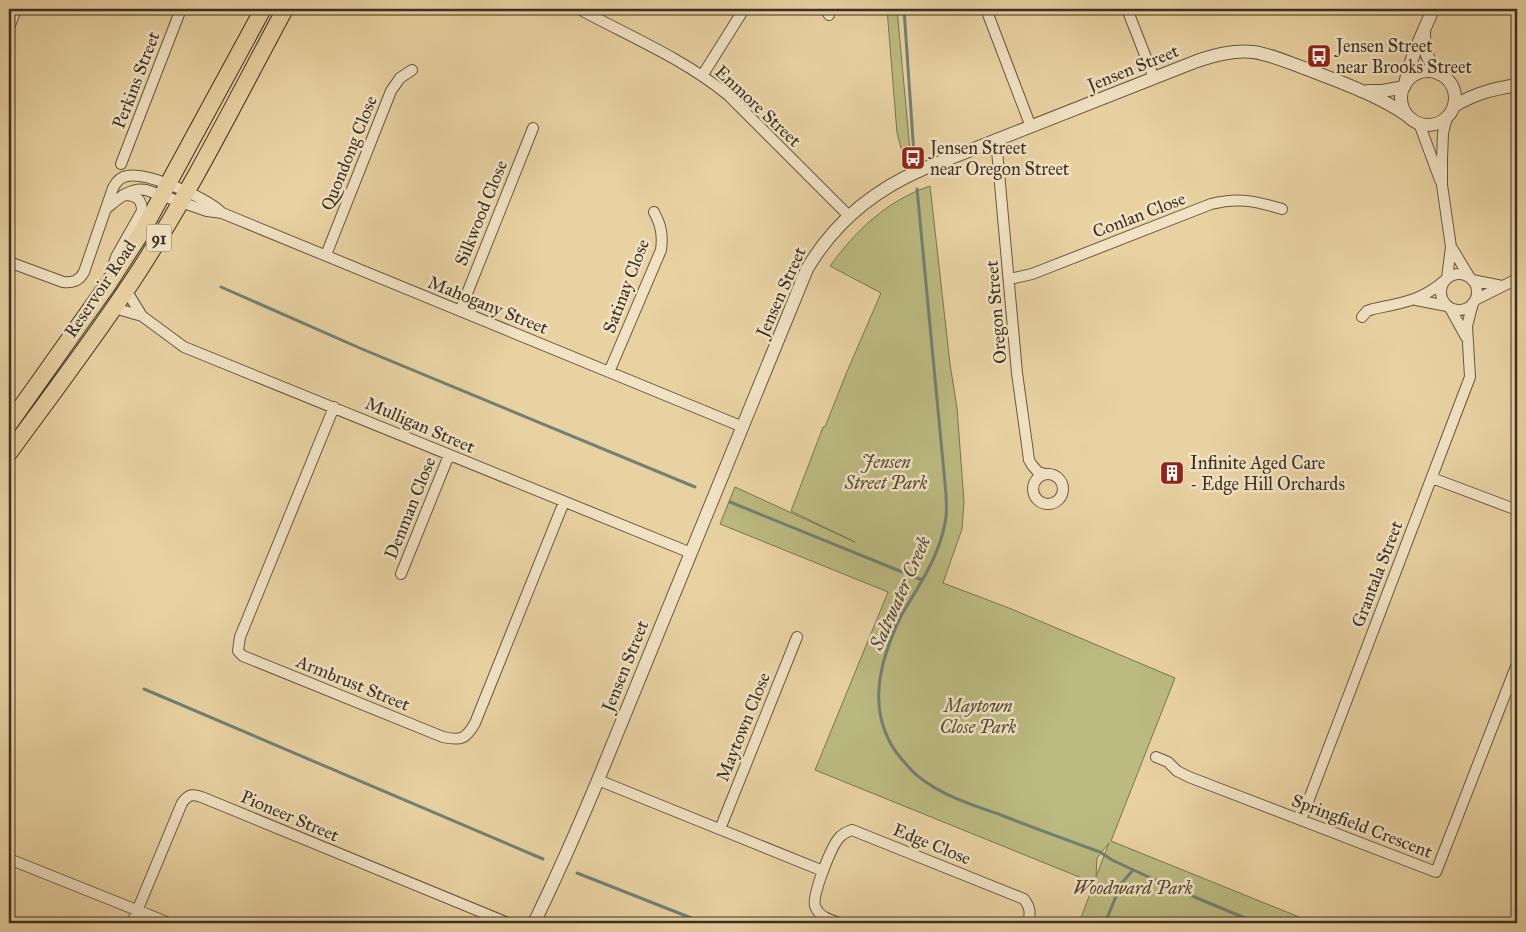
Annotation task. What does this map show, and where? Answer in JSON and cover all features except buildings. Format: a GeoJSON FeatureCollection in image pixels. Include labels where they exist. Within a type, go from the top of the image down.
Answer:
{"type":"FeatureCollection","features":[{"type":"Feature","properties":{"kind":"main road","name":"Reservoir Road"},"geometry":{"type":"LineString","coordinates":[[9,424],[139,236],[263,9]]}},
{"type":"Feature","properties":{"kind":"main road","name":"Reservoir Road"},"geometry":{"type":"LineString","coordinates":[[9,453],[126,290],[183,196],[285,9]]}},
{"type":"Feature","properties":{"kind":"street"},"geometry":{"type":"LineString","coordinates":[[9,28],[16,9]]}},
{"type":"Feature","properties":{"kind":"street","name":"Perkins Street"},"geometry":{"type":"LineString","coordinates":[[121,164],[181,9]]}},
{"type":"Feature","properties":{"kind":"street"},"geometry":{"type":"LineString","coordinates":[[702,76],[744,9]]}},
{"type":"Feature","properties":{"kind":"street"},"geometry":{"type":"LineString","coordinates":[[986,9],[1031,127]]}},
{"type":"Feature","properties":{"kind":"street"},"geometry":{"type":"LineString","coordinates":[[1128,9],[1154,78]]}},
{"type":"Feature","properties":{"kind":"street"},"geometry":{"type":"LineString","coordinates":[[1432,9],[1424,31],[1414,50],[1402,100],[1403,108],[1413,120],[1442,185]]}},
{"type":"Feature","properties":{"kind":"street","name":"Enmore Street"},"geometry":{"type":"LineString","coordinates":[[585,10],[702,76],[728,96],[849,216]]}},
{"type":"Feature","properties":{"kind":"street"},"geometry":{"type":"LineString","coordinates":[[1424,31],[1424,45],[1428,60],[1439,74]]}},
{"type":"Feature","properties":{"kind":"street","name":"Jensen Street"},"geometry":{"type":"LineString","coordinates":[[543,923],[570,848],[807,269],[822,245],[849,216],[860,206],[901,180],[996,139],[1208,57],[1230,52],[1246,52],[1271,56],[1361,90],[1396,107],[1413,120]]}},
{"type":"Feature","properties":{"kind":"street","name":"Quondong Close"},"geometry":{"type":"LineString","coordinates":[[326,256],[391,91],[400,78],[412,70]]}},
{"type":"Feature","properties":{"kind":"street"},"geometry":{"type":"LineString","coordinates":[[1405,86],[1411,78],[1418,74],[1426,72],[1439,74],[1452,85],[1455,97],[1454,106],[1447,117],[1443,133],[1442,185],[1451,247],[1446,279],[1442,285],[1441,294],[1443,302],[1449,307]]}},
{"type":"Feature","properties":{"kind":"street"},"geometry":{"type":"LineString","coordinates":[[1452,85],[1488,90]]}},
{"type":"Feature","properties":{"kind":"street"},"geometry":{"type":"LineString","coordinates":[[1454,106],[1488,90],[1517,85]]}},
{"type":"Feature","properties":{"kind":"street","name":"Jensen Street"},"geometry":{"type":"LineString","coordinates":[[1361,90],[1374,92],[1405,86]]}},
{"type":"Feature","properties":{"kind":"street"},"geometry":{"type":"LineString","coordinates":[[1413,120],[1432,125],[1447,117]]}},
{"type":"Feature","properties":{"kind":"street","name":"Silkwood Close"},"geometry":{"type":"LineString","coordinates":[[460,311],[533,128]]}},
{"type":"Feature","properties":{"kind":"street","name":"Oregon Street"},"geometry":{"type":"LineString","coordinates":[[996,139],[1017,373],[1033,491]]}},
{"type":"Feature","properties":{"kind":"street"},"geometry":{"type":"LineString","coordinates":[[9,262],[62,282],[77,280],[84,272],[114,184],[124,177],[139,176],[165,190]]}},
{"type":"Feature","properties":{"kind":"street"},"geometry":{"type":"LineString","coordinates":[[107,208],[123,195],[139,189],[165,190]]}},
{"type":"Feature","properties":{"kind":"street","name":"Mahogany Street"},"geometry":{"type":"LineString","coordinates":[[165,190],[212,204],[222,213],[743,427]]}},
{"type":"Feature","properties":{"kind":"street"},"geometry":{"type":"LineString","coordinates":[[109,282],[116,258],[142,211],[141,202],[138,198],[123,195]]}},
{"type":"Feature","properties":{"kind":"street","name":"Conlan Close"},"geometry":{"type":"LineString","coordinates":[[1010,279],[1032,274],[1211,204],[1226,200],[1249,200],[1282,209]]}},
{"type":"Feature","properties":{"kind":"street","name":"Satinay Close"},"geometry":{"type":"LineString","coordinates":[[609,372],[661,250],[663,237],[659,221],[654,212]]}},
{"type":"Feature","properties":{"kind":"street"},"geometry":{"type":"LineString","coordinates":[[1451,247],[1476,288],[1474,301]]}},
{"type":"Feature","properties":{"kind":"street"},"geometry":{"type":"LineString","coordinates":[[1362,317],[1373,308],[1416,300],[1446,279],[1459,274],[1471,279],[1502,286]]}},
{"type":"Feature","properties":{"kind":"street"},"geometry":{"type":"LineString","coordinates":[[1416,300],[1461,310],[1469,307],[1474,301],[1517,279]]}},
{"type":"Feature","properties":{"kind":"street","name":"Mulligan Street"},"geometry":{"type":"LineString","coordinates":[[126,290],[142,316]]}},
{"type":"Feature","properties":{"kind":"street","name":"Grantala Street"},"geometry":{"type":"LineString","coordinates":[[1301,820],[1470,377],[1467,326],[1474,301]]}},
{"type":"Feature","properties":{"kind":"street","name":"Grantala Street"},"geometry":{"type":"LineString","coordinates":[[1449,307],[1467,338]]}},
{"type":"Feature","properties":{"kind":"street","name":"Mulligan Street"},"geometry":{"type":"LineString","coordinates":[[114,308],[142,316],[184,347],[691,553]]}},
{"type":"Feature","properties":{"kind":"street","name":"Armbrust Street"},"geometry":{"type":"LineString","coordinates":[[334,407],[240,638],[238,651],[242,656],[443,737],[462,739],[469,734],[475,723],[564,502]]}},
{"type":"Feature","properties":{"kind":"street","name":"Denman Close"},"geometry":{"type":"LineString","coordinates":[[401,574],[449,455]]}},
{"type":"Feature","properties":{"kind":"street"},"geometry":{"type":"LineString","coordinates":[[1029,460],[1037,471],[1055,476],[1060,481],[1062,491],[1059,498],[1052,503],[1044,503],[1037,499],[1033,491],[1037,479],[1045,474]]}},
{"type":"Feature","properties":{"kind":"street"},"geometry":{"type":"LineString","coordinates":[[1432,478],[1517,510]]}},
{"type":"Feature","properties":{"kind":"street","name":"Maytown Close"},"geometry":{"type":"LineString","coordinates":[[720,829],[797,637]]}},
{"type":"Feature","properties":{"kind":"street","name":"Springfield Crescent"},"geometry":{"type":"LineString","coordinates":[[1156,757],[1168,762],[1177,771],[1189,777],[1436,872],[1517,664]]}},
{"type":"Feature","properties":{"kind":"street"},"geometry":{"type":"LineString","coordinates":[[598,780],[823,871]]}},
{"type":"Feature","properties":{"kind":"street","name":"Pioneer Street"},"geometry":{"type":"LineString","coordinates":[[132,923],[182,803],[192,794],[508,923]]}},
{"type":"Feature","properties":{"kind":"street","name":"Edge Close"},"geometry":{"type":"LineString","coordinates":[[840,923],[822,916],[815,905],[814,898],[823,871],[838,838],[852,830],[1024,899],[1029,906],[1030,916],[1028,923]]}},
{"type":"Feature","properties":{"kind":"street","name":"Jensen Street"},"geometry":{"type":"LineString","coordinates":[[534,923],[570,848]]}},
{"type":"Feature","properties":{"kind":"street"},"geometry":{"type":"LineString","coordinates":[[9,858],[169,923]]}},
{"type":"Feature","properties":{"kind":"green space"},"geometry":{"type":"Polygon","coordinates":[[[887,9],[897,9],[911,161],[906,166],[897,133],[887,9]]]}},
{"type":"Feature","properties":{"kind":"green space"},"geometry":{"type":"Polygon","coordinates":[[[930,186],[950,364],[957,408],[964,502],[962,529],[943,583],[1009,608],[1175,678],[1111,841],[1314,923],[1079,923],[1094,883],[815,770],[888,592],[720,524],[735,487],[855,542],[791,511],[823,427],[825,427],[881,293],[830,266],[851,240],[874,218],[900,199],[930,186]],[[1109,843],[1097,858],[1096,877],[1109,843]]]}},
{"type":"Feature","properties":{"kind":"waterway","name":"Saltwater Creek"},"geometry":{"type":"LineString","coordinates":[[904,9],[914,155]]}},
{"type":"Feature","properties":{"kind":"waterway","name":"Saltwater Creek"},"geometry":{"type":"LineString","coordinates":[[917,189],[946,494],[946,514],[945,526],[933,560],[901,616],[882,667],[879,684],[879,702],[881,719],[887,736],[904,762],[919,777],[938,790],[969,804],[1100,852],[1112,860],[1168,886],[1257,923]]}},
{"type":"Feature","properties":{"kind":"waterway"},"geometry":{"type":"LineString","coordinates":[[221,287],[362,349],[695,487]]}},
{"type":"Feature","properties":{"kind":"waterway"},"geometry":{"type":"LineString","coordinates":[[730,502],[922,580]]}},
{"type":"Feature","properties":{"kind":"waterway"},"geometry":{"type":"LineString","coordinates":[[144,689],[543,859]]}},
{"type":"Feature","properties":{"kind":"waterway"},"geometry":{"type":"LineString","coordinates":[[1105,923],[1121,884],[1133,870]]}},
{"type":"Feature","properties":{"kind":"waterway"},"geometry":{"type":"LineString","coordinates":[[577,873],[704,923]]}},
{"type":"Feature","properties":{"kind":"place","name":"Jensen Street near Brooks Street"},"geometry":{"type":"Point","coordinates":[1319,56]}},
{"type":"Feature","properties":{"kind":"place","name":"Jensen Street near Oregon Street"},"geometry":{"type":"Point","coordinates":[913,158]}},
{"type":"Feature","properties":{"kind":"place","name":"Infinite Aged Care - Edge Hill Orchards"},"geometry":{"type":"Point","coordinates":[1172,473]}},
{"type":"Feature","properties":{"kind":"park label","name":"Jensen Street Park"},"geometry":{"type":"Point","coordinates":[886,472]}},
{"type":"Feature","properties":{"kind":"park label","name":"Maytown Close Park"},"geometry":{"type":"Point","coordinates":[978,716]}},
{"type":"Feature","properties":{"kind":"park label","name":"Woodward Park"},"geometry":{"type":"Point","coordinates":[1133,888]}}]}
